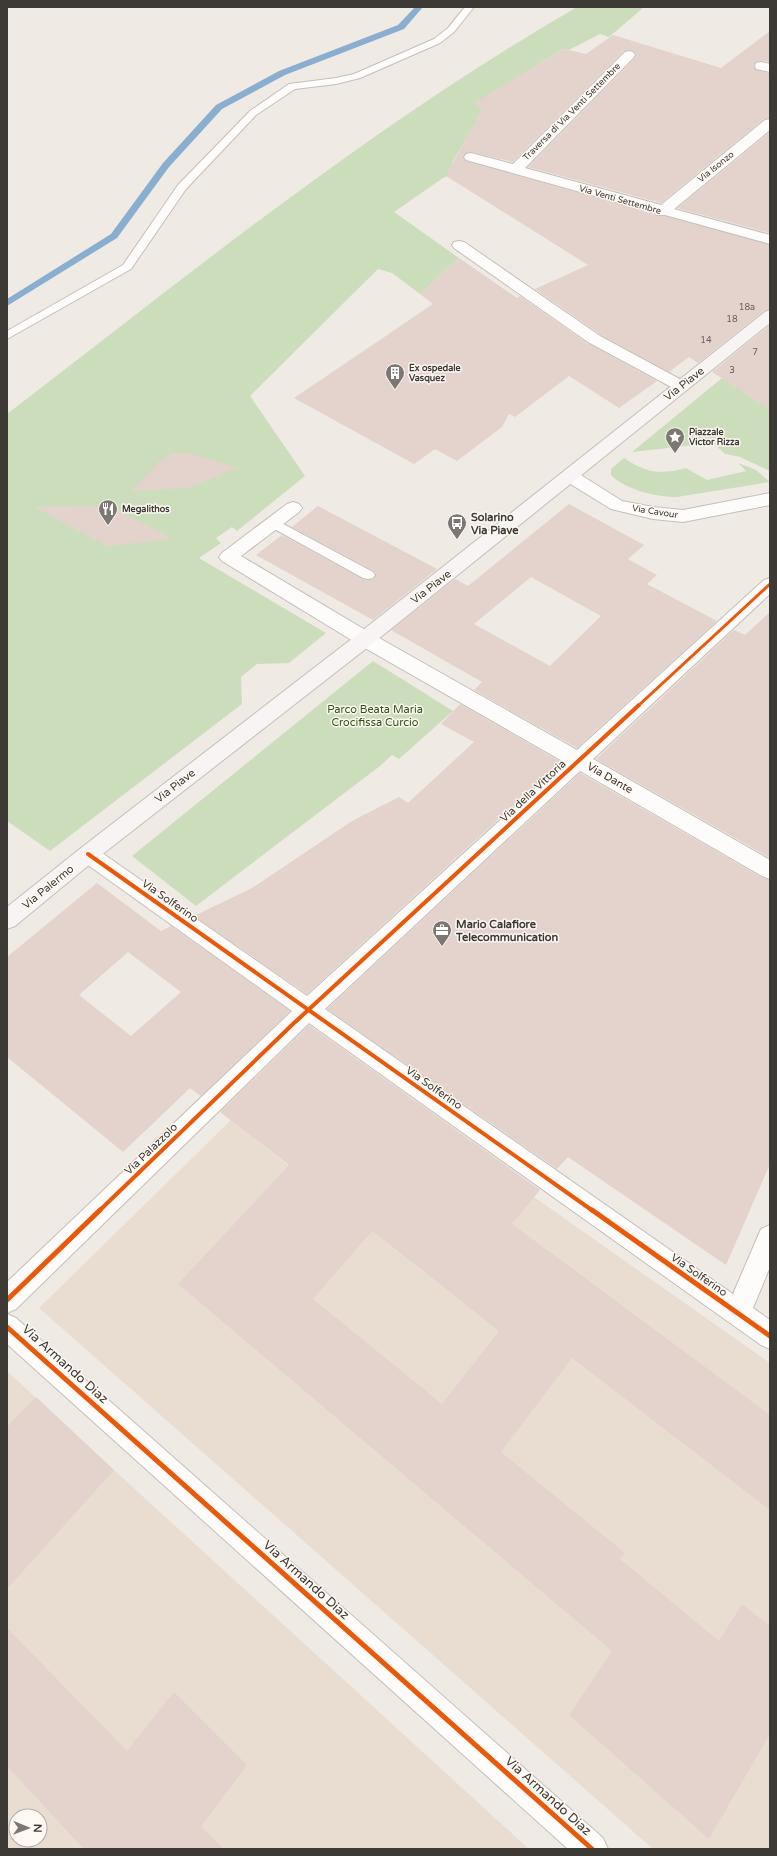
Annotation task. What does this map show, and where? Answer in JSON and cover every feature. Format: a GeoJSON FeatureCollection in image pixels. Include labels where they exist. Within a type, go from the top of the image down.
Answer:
{"type":"FeatureCollection","features":[{"type":"Feature","properties":{"kind":"main road","name":"Via Piave"},"geometry":{"type":"LineString","coordinates":[[88,854],[365,639],[770,315]]}},
{"type":"Feature","properties":{"kind":"main road","name":"Via Palermo"},"geometry":{"type":"LineString","coordinates":[[7,920],[88,854]]}},
{"type":"Feature","properties":{"kind":"street","name":"Traversa di Via Venti Settembre"},"geometry":{"type":"LineString","coordinates":[[516,170],[629,55]]}},
{"type":"Feature","properties":{"kind":"street","name":"Via Isonzo"},"geometry":{"type":"LineString","coordinates":[[662,212],[770,123]]}},
{"type":"Feature","properties":{"kind":"street","name":"Via Venti Settembre"},"geometry":{"type":"LineString","coordinates":[[471,157],[662,212],[770,240]]}},
{"type":"Feature","properties":{"kind":"street"},"geometry":{"type":"LineString","coordinates":[[459,245],[594,339],[681,386]]}},
{"type":"Feature","properties":{"kind":"street","name":"Via Cavour"},"geometry":{"type":"LineString","coordinates":[[570,476],[617,504],[661,514],[683,516],[770,500]]}},
{"type":"Feature","properties":{"kind":"street"},"geometry":{"type":"LineString","coordinates":[[274,523],[293,508]]}},
{"type":"Feature","properties":{"kind":"street","name":"Via Dante"},"geometry":{"type":"LineString","coordinates":[[274,523],[228,557],[365,639],[770,870]]}},
{"type":"Feature","properties":{"kind":"street","name":"Via della Vittoria"},"geometry":{"type":"LineString","coordinates":[[308,1010],[770,584]]}},
{"type":"Feature","properties":{"kind":"street","name":"Via Solferino"},"geometry":{"type":"LineString","coordinates":[[88,854],[770,1336]]}},
{"type":"Feature","properties":{"kind":"street","name":"Via Palazzolo"},"geometry":{"type":"LineString","coordinates":[[7,1300],[308,1010]]}},
{"type":"Feature","properties":{"kind":"street"},"geometry":{"type":"LineString","coordinates":[[738,1313],[770,1237]]}},
{"type":"Feature","properties":{"kind":"street","name":"Via Armando Diaz"},"geometry":{"type":"LineString","coordinates":[[7,1326],[592,1849]]}},
{"type":"Feature","properties":{"kind":"lane"},"geometry":{"type":"LineString","coordinates":[[7,336],[127,267],[182,187],[253,113],[292,86],[357,76],[437,41],[451,30],[470,7]]}},
{"type":"Feature","properties":{"kind":"lane"},"geometry":{"type":"LineString","coordinates":[[274,523],[368,575]]}},
{"type":"Feature","properties":{"kind":"shaded area"},"geometry":{"type":"Polygon","coordinates":[[[231,1120],[453,1295],[534,1197],[770,1363],[770,1849],[653,1849],[39,1308],[231,1120]]]}},
{"type":"Feature","properties":{"kind":"shaded area"},"geometry":{"type":"Polygon","coordinates":[[[7,1371],[114,1470],[529,1849],[7,1849],[7,1371]]]}},
{"type":"Feature","properties":{"kind":"green space"},"geometry":{"type":"Polygon","coordinates":[[[577,7],[644,7],[609,37],[600,34],[569,50],[564,49],[542,62],[525,80],[483,109],[452,163],[461,169],[443,178],[394,212],[459,258],[420,294],[392,273],[378,269],[250,396],[305,476],[237,531],[232,527],[216,538],[221,543],[199,558],[326,633],[289,663],[257,664],[241,677],[242,704],[50,851],[7,821],[7,414],[285,201],[356,150],[428,100],[502,52],[577,7]]]}},
{"type":"Feature","properties":{"kind":"green space"},"geometry":{"type":"Polygon","coordinates":[[[722,378],[770,409],[770,471],[740,457],[725,454],[713,443],[632,452],[722,378]]]}},
{"type":"Feature","properties":{"kind":"green space"},"geometry":{"type":"Polygon","coordinates":[[[624,458],[646,470],[668,472],[686,468],[707,480],[746,471],[738,463],[756,470],[770,482],[677,497],[660,496],[633,489],[624,485],[611,475],[611,469],[624,458]]]}},
{"type":"Feature","properties":{"kind":"green space","name":"Parco Beata Maria Crocifissa Curcio"},"geometry":{"type":"Polygon","coordinates":[[[373,661],[453,711],[399,759],[392,755],[380,766],[196,906],[132,856],[373,661]]]}},
{"type":"Feature","properties":{"kind":"building"},"geometry":{"type":"Polygon","coordinates":[[[770,31],[770,62],[756,62],[754,66],[756,70],[770,73],[770,118],[764,119],[661,203],[528,167],[634,59],[636,54],[629,50],[624,51],[513,162],[471,152],[466,153],[463,156],[466,161],[657,216],[665,216],[770,245],[770,309],[764,311],[698,363],[689,357],[669,372],[601,335],[535,289],[588,265],[446,176],[482,110],[474,103],[564,49],[586,54],[613,35],[721,68],[770,31]]]}},
{"type":"Feature","properties":{"kind":"building"},"geometry":{"type":"Polygon","coordinates":[[[770,132],[770,233],[677,208],[770,132]]]}},
{"type":"Feature","properties":{"kind":"building"},"geometry":{"type":"Polygon","coordinates":[[[459,258],[517,298],[520,296],[587,343],[657,381],[619,408],[569,376],[515,417],[509,414],[502,427],[457,461],[435,449],[414,464],[294,398],[433,304],[420,294],[459,258]]]}},
{"type":"Feature","properties":{"kind":"building"},"geometry":{"type":"Polygon","coordinates":[[[770,325],[770,409],[712,372],[770,325]]]}},
{"type":"Feature","properties":{"kind":"building"},"geometry":{"type":"Polygon","coordinates":[[[174,453],[188,453],[237,468],[188,488],[131,491],[161,459],[174,453]]]}},
{"type":"Feature","properties":{"kind":"building"},"geometry":{"type":"Polygon","coordinates":[[[569,504],[644,545],[628,559],[657,575],[647,584],[717,621],[577,748],[474,690],[482,682],[391,630],[455,579],[468,586],[569,504]],[[531,577],[474,624],[550,666],[601,616],[531,577]]]}},
{"type":"Feature","properties":{"kind":"building"},"geometry":{"type":"Polygon","coordinates":[[[108,506],[173,539],[107,546],[34,507],[108,506]]]}},
{"type":"Feature","properties":{"kind":"building"},"geometry":{"type":"Polygon","coordinates":[[[318,506],[437,569],[373,620],[256,555],[282,535],[362,579],[374,579],[376,574],[374,571],[292,527],[318,506]]]}},
{"type":"Feature","properties":{"kind":"building"},"geometry":{"type":"Polygon","coordinates":[[[770,612],[770,858],[596,759],[734,630],[745,635],[770,612]]]}},
{"type":"Feature","properties":{"kind":"building"},"geometry":{"type":"Polygon","coordinates":[[[460,704],[561,762],[307,994],[194,916],[252,888],[352,821],[399,797],[408,803],[474,742],[441,724],[460,704]]]}},
{"type":"Feature","properties":{"kind":"building"},"geometry":{"type":"Polygon","coordinates":[[[580,773],[761,877],[770,880],[770,1164],[726,1265],[568,1157],[557,1169],[327,1009],[580,773]]]}},
{"type":"Feature","properties":{"kind":"building"},"geometry":{"type":"Polygon","coordinates":[[[97,883],[161,931],[171,926],[290,1011],[201,1096],[190,1088],[123,1152],[7,1057],[7,957],[97,883]],[[128,952],[79,995],[131,1036],[181,992],[128,952]]]}},
{"type":"Feature","properties":{"kind":"building"},"geometry":{"type":"Polygon","coordinates":[[[309,1025],[540,1190],[512,1224],[770,1415],[770,1510],[572,1358],[501,1452],[625,1553],[620,1559],[719,1641],[742,1604],[770,1626],[770,1734],[709,1839],[569,1715],[612,1651],[178,1284],[289,1165],[220,1112],[309,1025]],[[372,1231],[313,1299],[442,1404],[499,1331],[372,1231]]]}},
{"type":"Feature","properties":{"kind":"building"},"geometry":{"type":"Polygon","coordinates":[[[36,1397],[114,1470],[7,1589],[7,1427],[36,1397]]]}},
{"type":"Feature","properties":{"kind":"building"},"geometry":{"type":"Polygon","coordinates":[[[7,1628],[127,1751],[174,1692],[247,1765],[201,1826],[223,1849],[84,1849],[48,1810],[48,1808],[46,1808],[7,1766],[7,1628]]]}},
{"type":"Feature","properties":{"kind":"waterway"},"geometry":{"type":"LineString","coordinates":[[7,303],[114,236],[166,165],[219,107],[282,73],[401,27],[419,7]]}},
{"type":"Feature","properties":{"kind":"cycle path"},"geometry":{"type":"LineString","coordinates":[[7,1300],[293,1024],[770,584]]}},
{"type":"Feature","properties":{"kind":"cycle path"},"geometry":{"type":"LineString","coordinates":[[88,854],[770,1336]]}},
{"type":"Feature","properties":{"kind":"cycle path"},"geometry":{"type":"LineString","coordinates":[[7,1327],[592,1849]]}},
{"type":"Feature","properties":{"kind":"place","name":"Ex ospedale Vasquez"},"geometry":{"type":"Point","coordinates":[395,390]}},
{"type":"Feature","properties":{"kind":"place","name":"Piazzale Victor Rizza"},"geometry":{"type":"Point","coordinates":[675,454]}},
{"type":"Feature","properties":{"kind":"place","name":"Megalithos"},"geometry":{"type":"Point","coordinates":[108,526]}},
{"type":"Feature","properties":{"kind":"place","name":"Solarino Via Piave"},"geometry":{"type":"Point","coordinates":[457,540]}},
{"type":"Feature","properties":{"kind":"place","name":"Mario Calafiore Telecommunication"},"geometry":{"type":"Point","coordinates":[442,947]}}]}
